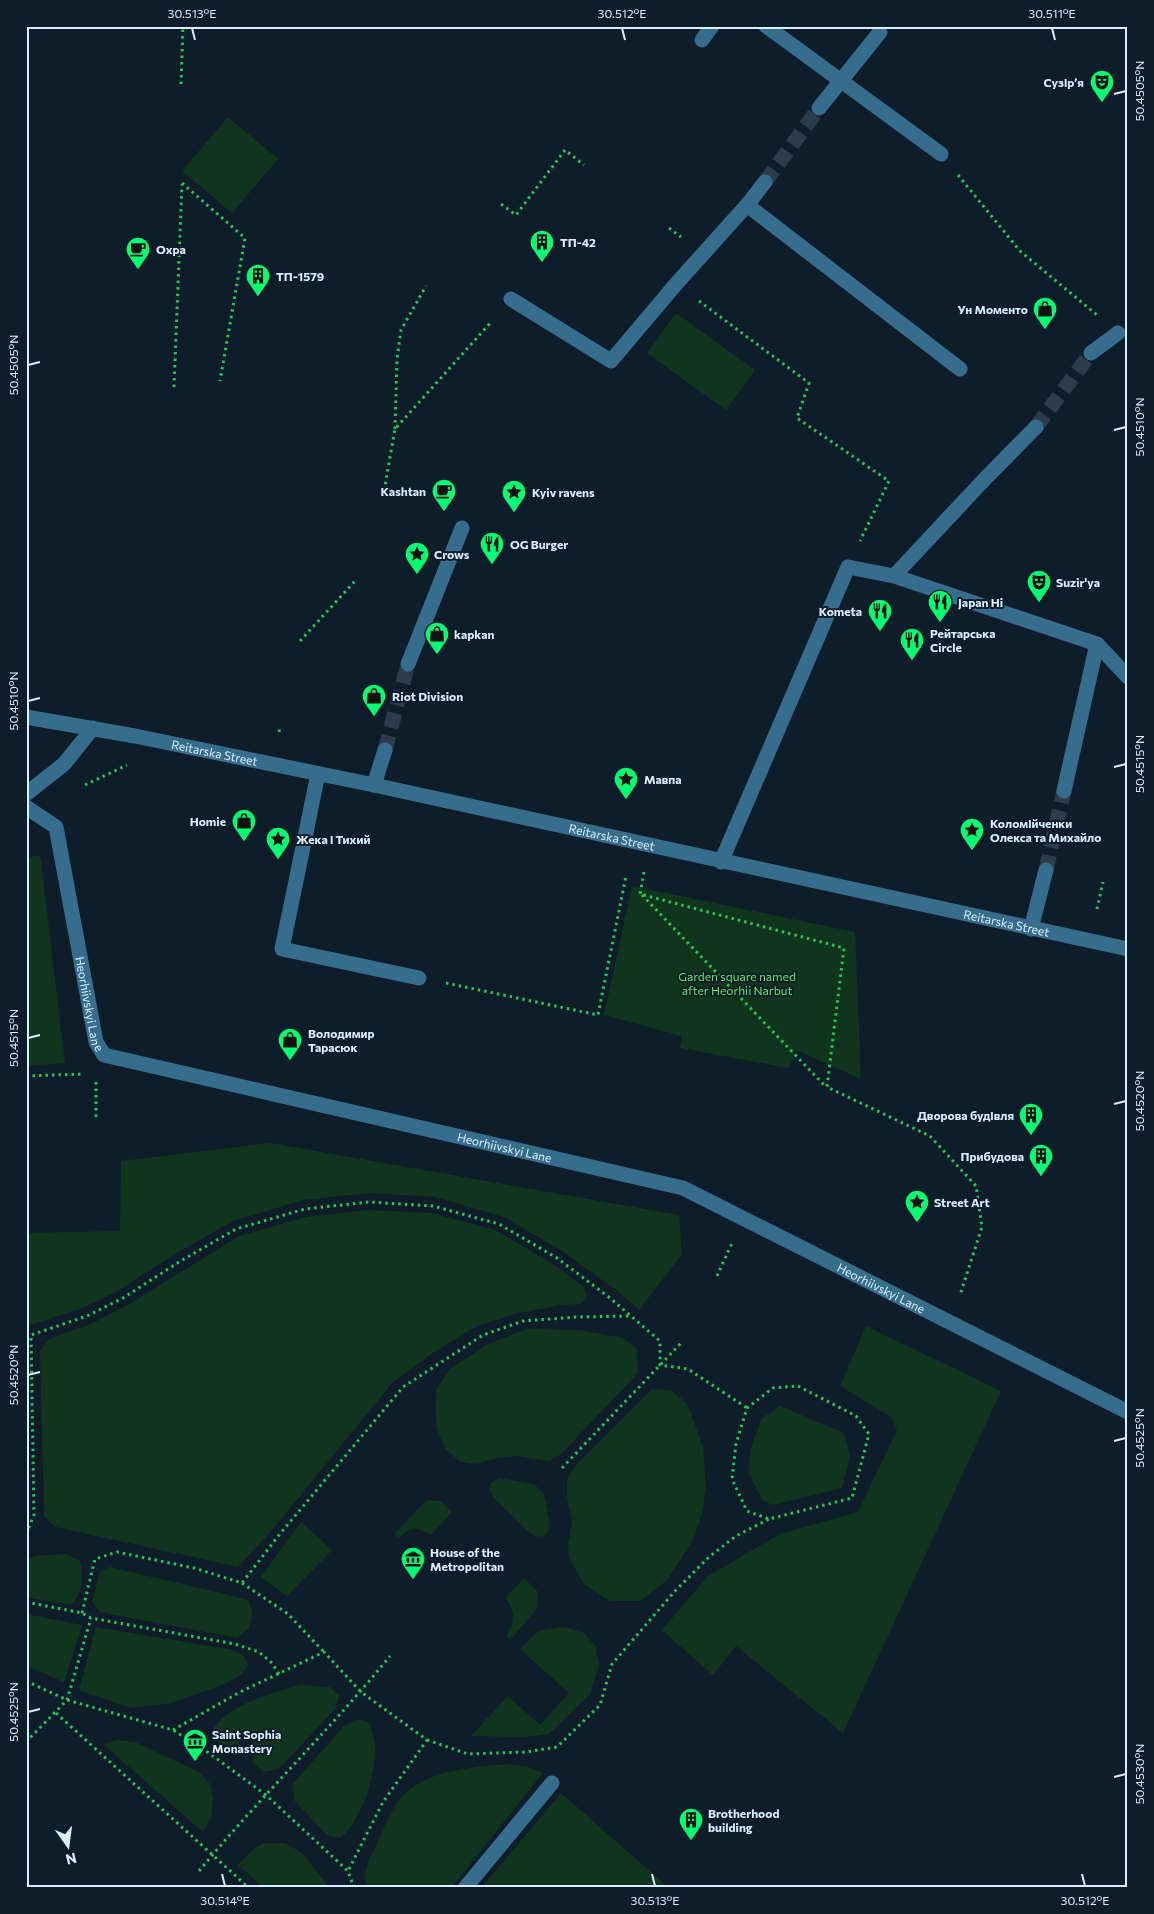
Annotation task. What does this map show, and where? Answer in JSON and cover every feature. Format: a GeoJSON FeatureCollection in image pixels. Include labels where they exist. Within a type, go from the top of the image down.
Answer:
{"type":"FeatureCollection","features":[{"type":"Feature","properties":{"kind":"street"},"geometry":{"type":"LineString","coordinates":[[702,40],[712,26]]}},
{"type":"Feature","properties":{"kind":"street"},"geometry":{"type":"LineString","coordinates":[[766,26],[941,154]]}},
{"type":"Feature","properties":{"kind":"street"},"geometry":{"type":"LineString","coordinates":[[819,108],[880,32]]}},
{"type":"Feature","properties":{"kind":"street"},"geometry":{"type":"LineString","coordinates":[[511,299],[611,361],[676,284],[748,205],[765,182]]}},
{"type":"Feature","properties":{"kind":"street"},"geometry":{"type":"LineString","coordinates":[[748,205],[960,369]]}},
{"type":"Feature","properties":{"kind":"street"},"geometry":{"type":"LineString","coordinates":[[1091,353],[1118,332]]}},
{"type":"Feature","properties":{"kind":"street"},"geometry":{"type":"LineString","coordinates":[[894,576],[1036,427]]}},
{"type":"Feature","properties":{"kind":"street"},"geometry":{"type":"LineString","coordinates":[[408,664],[462,528]]}},
{"type":"Feature","properties":{"kind":"street"},"geometry":{"type":"LineString","coordinates":[[722,862],[848,567],[894,576],[1097,644],[1128,676]]}},
{"type":"Feature","properties":{"kind":"street"},"geometry":{"type":"LineString","coordinates":[[1064,791],[1097,644]]}},
{"type":"Feature","properties":{"kind":"street","name":"Reitarska Street"},"geometry":{"type":"LineString","coordinates":[[26,718],[94,728],[374,785],[1128,949]]}},
{"type":"Feature","properties":{"kind":"street"},"geometry":{"type":"LineString","coordinates":[[26,794],[64,764],[94,728]]}},
{"type":"Feature","properties":{"kind":"street"},"geometry":{"type":"LineString","coordinates":[[374,785],[385,750]]}},
{"type":"Feature","properties":{"kind":"street"},"geometry":{"type":"LineString","coordinates":[[318,774],[282,949],[419,978]]}},
{"type":"Feature","properties":{"kind":"street","name":"Heorhiivskyi Lane"},"geometry":{"type":"LineString","coordinates":[[26,807],[56,827],[100,1059],[683,1188],[1128,1412]]}},
{"type":"Feature","properties":{"kind":"street"},"geometry":{"type":"LineString","coordinates":[[1031,929],[1046,870]]}},
{"type":"Feature","properties":{"kind":"street"},"geometry":{"type":"LineString","coordinates":[[465,1888],[552,1783]]}},
{"type":"Feature","properties":{"kind":"path"},"geometry":{"type":"LineString","coordinates":[[181,84],[183,26]]}},
{"type":"Feature","properties":{"kind":"path"},"geometry":{"type":"LineString","coordinates":[[501,204],[516,215],[565,150],[584,165]]}},
{"type":"Feature","properties":{"kind":"path"},"geometry":{"type":"LineString","coordinates":[[941,154],[1020,251],[1118,332]]}},
{"type":"Feature","properties":{"kind":"path"},"geometry":{"type":"LineString","coordinates":[[174,387],[182,183],[245,238],[220,381]]}},
{"type":"Feature","properties":{"kind":"path"},"geometry":{"type":"LineString","coordinates":[[676,284],[809,383],[797,418],[889,481],[848,567]]}},
{"type":"Feature","properties":{"kind":"path"},"geometry":{"type":"LineString","coordinates":[[383,497],[395,429],[397,359],[402,330],[426,286]]}},
{"type":"Feature","properties":{"kind":"path"},"geometry":{"type":"LineString","coordinates":[[395,429],[511,299]]}},
{"type":"Feature","properties":{"kind":"path"},"geometry":{"type":"LineString","coordinates":[[300,641],[356,580]]}},
{"type":"Feature","properties":{"kind":"path"},"geometry":{"type":"LineString","coordinates":[[279,732],[280,727]]}},
{"type":"Feature","properties":{"kind":"path"},"geometry":{"type":"LineString","coordinates":[[640,894],[649,846]]}},
{"type":"Feature","properties":{"kind":"path"},"geometry":{"type":"LineString","coordinates":[[419,978],[598,1015],[626,876]]}},
{"type":"Feature","properties":{"kind":"path"},"geometry":{"type":"LineString","coordinates":[[1097,909],[1103,882]]}},
{"type":"Feature","properties":{"kind":"path"},"geometry":{"type":"LineString","coordinates":[[640,894],[844,948],[827,1087]]}},
{"type":"Feature","properties":{"kind":"path"},"geometry":{"type":"LineString","coordinates":[[640,894],[827,1087],[930,1136],[976,1186],[982,1226],[951,1322]]}},
{"type":"Feature","properties":{"kind":"path"},"geometry":{"type":"LineString","coordinates":[[26,1076],[82,1074],[100,1059]]}},
{"type":"Feature","properties":{"kind":"path"},"geometry":{"type":"LineString","coordinates":[[96,1117],[100,1059]]}},
{"type":"Feature","properties":{"kind":"path"},"geometry":{"type":"LineString","coordinates":[[26,1534],[34,1515],[31,1335],[87,1316],[123,1298],[179,1262],[236,1229],[304,1209],[368,1202],[433,1206],[499,1224],[558,1258],[660,1341],[660,1365]]}},
{"type":"Feature","properties":{"kind":"path"},"geometry":{"type":"LineString","coordinates":[[717,1276],[744,1218]]}},
{"type":"Feature","properties":{"kind":"path"},"geometry":{"type":"LineString","coordinates":[[242,1583],[279,1535],[403,1387],[482,1335],[524,1321],[576,1317],[631,1316]]}},
{"type":"Feature","properties":{"kind":"path"},"geometry":{"type":"LineString","coordinates":[[562,1468],[682,1342]]}},
{"type":"Feature","properties":{"kind":"path"},"geometry":{"type":"LineString","coordinates":[[660,1365],[688,1369],[747,1408]]}},
{"type":"Feature","properties":{"kind":"path"},"geometry":{"type":"LineString","coordinates":[[82,1613],[96,1559],[117,1552],[194,1568],[242,1583],[288,1614],[361,1692],[427,1740],[468,1754],[526,1752],[557,1747],[600,1705],[612,1664],[676,1591],[709,1557],[736,1536],[769,1519],[852,1498],[869,1434],[856,1416],[798,1386],[773,1388],[747,1408],[736,1444],[732,1479],[747,1511],[769,1519]]}},
{"type":"Feature","properties":{"kind":"path"},"geometry":{"type":"LineString","coordinates":[[26,1602],[82,1613],[91,1618],[235,1644],[259,1652],[272,1663],[279,1674]]}},
{"type":"Feature","properties":{"kind":"path"},"geometry":{"type":"LineString","coordinates":[[26,1742],[67,1700],[91,1618]]}},
{"type":"Feature","properties":{"kind":"path"},"geometry":{"type":"LineString","coordinates":[[173,1730],[240,1692],[324,1652]]}},
{"type":"Feature","properties":{"kind":"path"},"geometry":{"type":"LineString","coordinates":[[199,1871],[361,1692],[390,1656]]}},
{"type":"Feature","properties":{"kind":"path"},"geometry":{"type":"LineString","coordinates":[[26,1681],[67,1700],[173,1730],[209,1753],[266,1795],[348,1871],[354,1888]]}},
{"type":"Feature","properties":{"kind":"path"},"geometry":{"type":"LineString","coordinates":[[56,1713],[249,1888]]}},
{"type":"Feature","properties":{"kind":"path"},"geometry":{"type":"LineString","coordinates":[[348,1871],[383,1802],[427,1740]]}},
{"type":"Feature","properties":{"kind":"green space"},"geometry":{"type":"Polygon","coordinates":[[[228,117],[278,159],[232,213],[182,171],[228,117]]]}},
{"type":"Feature","properties":{"kind":"green space"},"geometry":{"type":"Polygon","coordinates":[[[676,313],[755,370],[726,410],[647,353],[676,313]]]}},
{"type":"Feature","properties":{"kind":"green space"},"geometry":{"type":"Polygon","coordinates":[[[34,855],[40,857],[41,862],[65,1063],[26,1066],[26,861],[34,855]]]}},
{"type":"Feature","properties":{"kind":"green space","name":"Garden square named after Heorhii Narbut"},"geometry":{"type":"Polygon","coordinates":[[[632,886],[855,932],[861,1079],[796,1050],[789,1068],[680,1048],[682,1036],[604,1015],[632,886]]]}},
{"type":"Feature","properties":{"kind":"green space"},"geometry":{"type":"Polygon","coordinates":[[[270,1143],[679,1215],[682,1254],[639,1310],[616,1290],[562,1251],[504,1217],[435,1197],[369,1193],[303,1200],[233,1221],[175,1254],[119,1290],[83,1308],[26,1326],[26,1233],[120,1231],[121,1161],[270,1143]]]}},
{"type":"Feature","properties":{"kind":"green space"},"geometry":{"type":"Polygon","coordinates":[[[368,1210],[432,1213],[495,1230],[553,1264],[584,1287],[586,1298],[580,1304],[561,1305],[519,1313],[477,1326],[437,1350],[393,1382],[273,1529],[238,1567],[56,1527],[44,1517],[40,1351],[49,1339],[91,1324],[128,1305],[239,1236],[306,1217],[368,1210]]]}},
{"type":"Feature","properties":{"kind":"green space"},"geometry":{"type":"Polygon","coordinates":[[[866,1326],[1001,1391],[843,1733],[736,1646],[713,1675],[662,1630],[708,1576],[780,1534],[858,1512],[897,1430],[891,1417],[840,1386],[866,1326]]]}},
{"type":"Feature","properties":{"kind":"green space"},"geometry":{"type":"Polygon","coordinates":[[[527,1329],[579,1330],[623,1338],[637,1349],[638,1373],[561,1454],[549,1461],[517,1456],[492,1459],[476,1464],[461,1462],[446,1450],[437,1429],[435,1406],[437,1388],[450,1369],[488,1344],[527,1329]]]}},
{"type":"Feature","properties":{"kind":"green space"},"geometry":{"type":"Polygon","coordinates":[[[652,1389],[671,1390],[688,1405],[703,1448],[706,1486],[702,1514],[693,1540],[667,1580],[640,1601],[610,1601],[584,1584],[569,1558],[568,1545],[572,1521],[567,1496],[567,1480],[575,1466],[652,1389]]]}},
{"type":"Feature","properties":{"kind":"green space"},"geometry":{"type":"Polygon","coordinates":[[[780,1406],[844,1433],[850,1457],[842,1488],[773,1505],[762,1500],[749,1474],[750,1451],[761,1419],[780,1406]]]}},
{"type":"Feature","properties":{"kind":"green space"},"geometry":{"type":"Polygon","coordinates":[[[499,1478],[534,1484],[544,1494],[550,1527],[546,1535],[538,1537],[531,1534],[493,1497],[489,1489],[491,1483],[499,1478]]]}},
{"type":"Feature","properties":{"kind":"green space"},"geometry":{"type":"Polygon","coordinates":[[[427,1500],[440,1501],[452,1512],[431,1535],[418,1529],[407,1531],[399,1538],[394,1534],[427,1500]]]}},
{"type":"Feature","properties":{"kind":"green space"},"geometry":{"type":"Polygon","coordinates":[[[301,1522],[332,1550],[287,1596],[261,1577],[301,1522]]]}},
{"type":"Feature","properties":{"kind":"green space"},"geometry":{"type":"Polygon","coordinates":[[[66,1554],[80,1561],[82,1573],[80,1590],[71,1605],[26,1597],[26,1562],[34,1556],[66,1554]]]}},
{"type":"Feature","properties":{"kind":"green space"},"geometry":{"type":"Polygon","coordinates":[[[110,1567],[249,1600],[252,1613],[249,1628],[237,1638],[100,1612],[92,1602],[100,1572],[110,1567]]]}},
{"type":"Feature","properties":{"kind":"green space"},"geometry":{"type":"Polygon","coordinates":[[[524,1578],[538,1592],[537,1609],[510,1640],[506,1636],[513,1621],[513,1612],[505,1598],[524,1578]]]}},
{"type":"Feature","properties":{"kind":"green space"},"geometry":{"type":"Polygon","coordinates":[[[26,1614],[82,1625],[64,1682],[26,1666],[26,1614]]]}},
{"type":"Feature","properties":{"kind":"green space"},"geometry":{"type":"Polygon","coordinates":[[[96,1627],[233,1650],[244,1656],[248,1666],[241,1675],[222,1685],[171,1703],[130,1708],[79,1690],[96,1627]]]}},
{"type":"Feature","properties":{"kind":"green space"},"geometry":{"type":"Polygon","coordinates":[[[564,1627],[584,1633],[596,1647],[599,1665],[590,1694],[549,1734],[526,1737],[471,1736],[508,1696],[540,1725],[569,1693],[520,1649],[539,1631],[564,1627]]]}},
{"type":"Feature","properties":{"kind":"green space"},"geometry":{"type":"Polygon","coordinates":[[[301,1685],[330,1687],[339,1696],[336,1708],[279,1769],[263,1772],[252,1762],[256,1749],[253,1741],[243,1740],[229,1748],[219,1745],[213,1729],[231,1712],[253,1700],[301,1685]]]}},
{"type":"Feature","properties":{"kind":"green space"},"geometry":{"type":"Polygon","coordinates":[[[358,1719],[370,1723],[374,1740],[374,1761],[369,1785],[360,1810],[348,1831],[340,1838],[328,1836],[294,1800],[293,1784],[343,1727],[358,1719]]]}},
{"type":"Feature","properties":{"kind":"green space"},"geometry":{"type":"Polygon","coordinates":[[[117,1740],[135,1742],[199,1772],[210,1784],[213,1799],[211,1819],[203,1832],[103,1744],[117,1740]]]}},
{"type":"Feature","properties":{"kind":"green space"},"geometry":{"type":"Polygon","coordinates":[[[505,1764],[526,1766],[543,1773],[451,1888],[367,1888],[365,1875],[370,1858],[393,1809],[409,1790],[420,1782],[448,1772],[505,1764]]]}},
{"type":"Feature","properties":{"kind":"green space"},"geometry":{"type":"Polygon","coordinates":[[[561,1793],[669,1888],[481,1888],[561,1793]]]}},
{"type":"Feature","properties":{"kind":"green space"},"geometry":{"type":"Polygon","coordinates":[[[264,1843],[285,1843],[302,1853],[330,1888],[264,1888],[238,1865],[255,1848],[264,1843]]]}},
{"type":"Feature","properties":{"kind":"tunnel"},"geometry":{"type":"LineString","coordinates":[[765,182],[819,108]]}},
{"type":"Feature","properties":{"kind":"tunnel"},"geometry":{"type":"LineString","coordinates":[[1036,427],[1091,353]]}},
{"type":"Feature","properties":{"kind":"tunnel"},"geometry":{"type":"LineString","coordinates":[[385,750],[408,664]]}},
{"type":"Feature","properties":{"kind":"tunnel"},"geometry":{"type":"LineString","coordinates":[[1046,870],[1064,791]]}},
{"type":"Feature","properties":{"kind":"place","name":"Сузірʼя"},"geometry":{"type":"Point","coordinates":[1102,103]}},
{"type":"Feature","properties":{"kind":"place","name":"ТП-42"},"geometry":{"type":"Point","coordinates":[542,263]}},
{"type":"Feature","properties":{"kind":"place","name":"Охра"},"geometry":{"type":"Point","coordinates":[138,270]}},
{"type":"Feature","properties":{"kind":"place","name":"ТП-1579"},"geometry":{"type":"Point","coordinates":[258,297]}},
{"type":"Feature","properties":{"kind":"place","name":"Ун Моменто"},"geometry":{"type":"Point","coordinates":[1045,330]}},
{"type":"Feature","properties":{"kind":"place","name":"Kashtan"},"geometry":{"type":"Point","coordinates":[444,512]}},
{"type":"Feature","properties":{"kind":"place","name":"Kyiv ravens"},"geometry":{"type":"Point","coordinates":[514,513]}},
{"type":"Feature","properties":{"kind":"place","name":"OG Burger"},"geometry":{"type":"Point","coordinates":[492,565]}},
{"type":"Feature","properties":{"kind":"place","name":"Crows"},"geometry":{"type":"Point","coordinates":[417,575]}},
{"type":"Feature","properties":{"kind":"place","name":"Suzir'ya"},"geometry":{"type":"Point","coordinates":[1039,603]}},
{"type":"Feature","properties":{"kind":"place","name":"Japan Hi"},"geometry":{"type":"Point","coordinates":[940,623]}},
{"type":"Feature","properties":{"kind":"place","name":"Kometa"},"geometry":{"type":"Point","coordinates":[880,632]}},
{"type":"Feature","properties":{"kind":"place","name":"kapkan"},"geometry":{"type":"Point","coordinates":[437,655]}},
{"type":"Feature","properties":{"kind":"place","name":"Рейтарська Circle"},"geometry":{"type":"Point","coordinates":[912,661]}},
{"type":"Feature","properties":{"kind":"place","name":"Riot Division"},"geometry":{"type":"Point","coordinates":[374,717]}},
{"type":"Feature","properties":{"kind":"place","name":"Мавпа"},"geometry":{"type":"Point","coordinates":[626,800]}},
{"type":"Feature","properties":{"kind":"place","name":"Homie"},"geometry":{"type":"Point","coordinates":[244,842]}},
{"type":"Feature","properties":{"kind":"place","name":"Коломійченки Олекса та Михайло"},"geometry":{"type":"Point","coordinates":[972,851]}},
{"type":"Feature","properties":{"kind":"place","name":"Жека і Тихий"},"geometry":{"type":"Point","coordinates":[278,860]}},
{"type":"Feature","properties":{"kind":"place","name":"Володимир Тарасюк"},"geometry":{"type":"Point","coordinates":[290,1061]}},
{"type":"Feature","properties":{"kind":"place","name":"Дворова будівля"},"geometry":{"type":"Point","coordinates":[1031,1136]}},
{"type":"Feature","properties":{"kind":"place","name":"Прибудова"},"geometry":{"type":"Point","coordinates":[1041,1177]}},
{"type":"Feature","properties":{"kind":"place","name":"Street Art"},"geometry":{"type":"Point","coordinates":[917,1223]}},
{"type":"Feature","properties":{"kind":"place","name":"House of the Metropolitan"},"geometry":{"type":"Point","coordinates":[413,1580]}},
{"type":"Feature","properties":{"kind":"place","name":"Saint Sophia Monastery"},"geometry":{"type":"Point","coordinates":[195,1762]}},
{"type":"Feature","properties":{"kind":"place","name":"Brotherhood building"},"geometry":{"type":"Point","coordinates":[691,1841]}}]}
